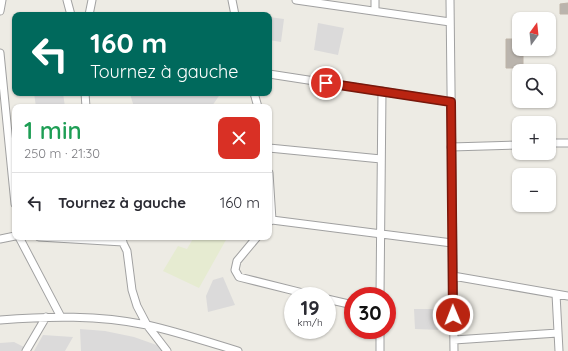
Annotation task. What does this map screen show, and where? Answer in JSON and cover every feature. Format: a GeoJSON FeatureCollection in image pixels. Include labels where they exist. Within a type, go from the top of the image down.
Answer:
{"type":"FeatureCollection","features":[{"type":"Feature","properties":{"kind":"street"},"geometry":{"type":"LineString","coordinates":[[0,11],[2,0]]}},
{"type":"Feature","properties":{"kind":"street"},"geometry":{"type":"LineString","coordinates":[[67,0],[70,12]]}},
{"type":"Feature","properties":{"kind":"street"},"geometry":{"type":"LineString","coordinates":[[90,12],[92,0]]}},
{"type":"Feature","properties":{"kind":"street"},"geometry":{"type":"LineString","coordinates":[[232,0],[234,12]]}},
{"type":"Feature","properties":{"kind":"street"},"geometry":{"type":"LineString","coordinates":[[296,0],[450,22]]}},
{"type":"Feature","properties":{"kind":"street"},"geometry":{"type":"LineString","coordinates":[[375,0],[375,11]]}},
{"type":"Feature","properties":{"kind":"street"},"geometry":{"type":"LineString","coordinates":[[450,0],[454,351]]}},
{"type":"Feature","properties":{"kind":"street"},"geometry":{"type":"LineString","coordinates":[[0,53],[12,174]]}},
{"type":"Feature","properties":{"kind":"street"},"geometry":{"type":"LineString","coordinates":[[272,74],[451,102]]}},
{"type":"Feature","properties":{"kind":"street"},"geometry":{"type":"LineString","coordinates":[[380,287],[382,91]]}},
{"type":"Feature","properties":{"kind":"street"},"geometry":{"type":"LineString","coordinates":[[556,143],[568,143]]}},
{"type":"Feature","properties":{"kind":"street"},"geometry":{"type":"LineString","coordinates":[[451,147],[512,144]]}},
{"type":"Feature","properties":{"kind":"street"},"geometry":{"type":"LineString","coordinates":[[272,148],[381,159]]}},
{"type":"Feature","properties":{"kind":"street"},"geometry":{"type":"LineString","coordinates":[[272,221],[452,243]]}},
{"type":"Feature","properties":{"kind":"street"},"geometry":{"type":"LineString","coordinates":[[0,239],[12,237]]}},
{"type":"Feature","properties":{"kind":"street"},"geometry":{"type":"LineString","coordinates":[[21,240],[61,317]]}},
{"type":"Feature","properties":{"kind":"street"},"geometry":{"type":"LineString","coordinates":[[122,240],[127,251],[132,290],[137,306],[147,325],[167,351]]}},
{"type":"Feature","properties":{"kind":"street"},"geometry":{"type":"LineString","coordinates":[[254,240],[237,261],[235,270],[239,277],[284,288]]}},
{"type":"Feature","properties":{"kind":"street"},"geometry":{"type":"LineString","coordinates":[[453,276],[568,296]]}},
{"type":"Feature","properties":{"kind":"street"},"geometry":{"type":"LineString","coordinates":[[556,294],[559,351]]}},
{"type":"Feature","properties":{"kind":"street"},"geometry":{"type":"LineString","coordinates":[[26,351],[46,317]]}},
{"type":"Feature","properties":{"kind":"street"},"geometry":{"type":"LineString","coordinates":[[0,320],[46,317],[97,318],[147,325],[238,351]]}},
{"type":"Feature","properties":{"kind":"street"},"geometry":{"type":"LineString","coordinates":[[454,340],[558,333]]}},
{"type":"Feature","properties":{"kind":"street"},"geometry":{"type":"LineString","coordinates":[[380,339],[380,351]]}},
{"type":"Feature","properties":{"kind":"shaded area"},"geometry":{"type":"Polygon","coordinates":[[[272,17],[284,19],[281,42],[272,40],[272,17]]]}},
{"type":"Feature","properties":{"kind":"shaded area"},"geometry":{"type":"Polygon","coordinates":[[[318,23],[344,28],[338,55],[314,50],[318,23]]]}},
{"type":"Feature","properties":{"kind":"shaded area"},"geometry":{"type":"Polygon","coordinates":[[[34,96],[63,96],[65,104],[36,104],[34,96]]]}},
{"type":"Feature","properties":{"kind":"shaded area"},"geometry":{"type":"Polygon","coordinates":[[[131,96],[219,96],[213,104],[133,104],[131,96]]]}},
{"type":"Feature","properties":{"kind":"shaded area"},"geometry":{"type":"Polygon","coordinates":[[[223,277],[235,305],[208,312],[206,296],[213,280],[223,277]]]}},
{"type":"Feature","properties":{"kind":"shaded area"},"geometry":{"type":"Polygon","coordinates":[[[414,309],[442,309],[441,330],[415,329],[414,309]]]}},
{"type":"Feature","properties":{"kind":"shaded area"},"geometry":{"type":"Polygon","coordinates":[[[80,329],[105,331],[134,337],[165,348],[167,351],[81,351],[80,329]]]}},
{"type":"Feature","properties":{"kind":"shaded area"},"geometry":{"type":"Polygon","coordinates":[[[43,335],[73,337],[65,351],[34,351],[43,335]]]}},
{"type":"Feature","properties":{"kind":"shaded area"},"geometry":{"type":"Polygon","coordinates":[[[14,342],[24,347],[21,351],[0,351],[0,343],[14,342]]]}},
{"type":"Feature","properties":{"kind":"green space"},"geometry":{"type":"Polygon","coordinates":[[[192,240],[226,240],[199,288],[163,271],[178,246],[187,249],[192,240]]]}},
{"type":"Feature","properties":{"kind":"building"},"geometry":{"type":"Polygon","coordinates":[[[568,3],[568,14],[560,14],[560,4],[568,3]]]}},
{"type":"Feature","properties":{"kind":"building"},"geometry":{"type":"Polygon","coordinates":[[[506,39],[512,39],[512,56],[523,56],[523,64],[512,64],[512,68],[506,68],[506,39]]]}},
{"type":"Feature","properties":{"kind":"route"},"geometry":{"type":"LineString","coordinates":[[326,83],[451,102],[453,315]]}}]}
